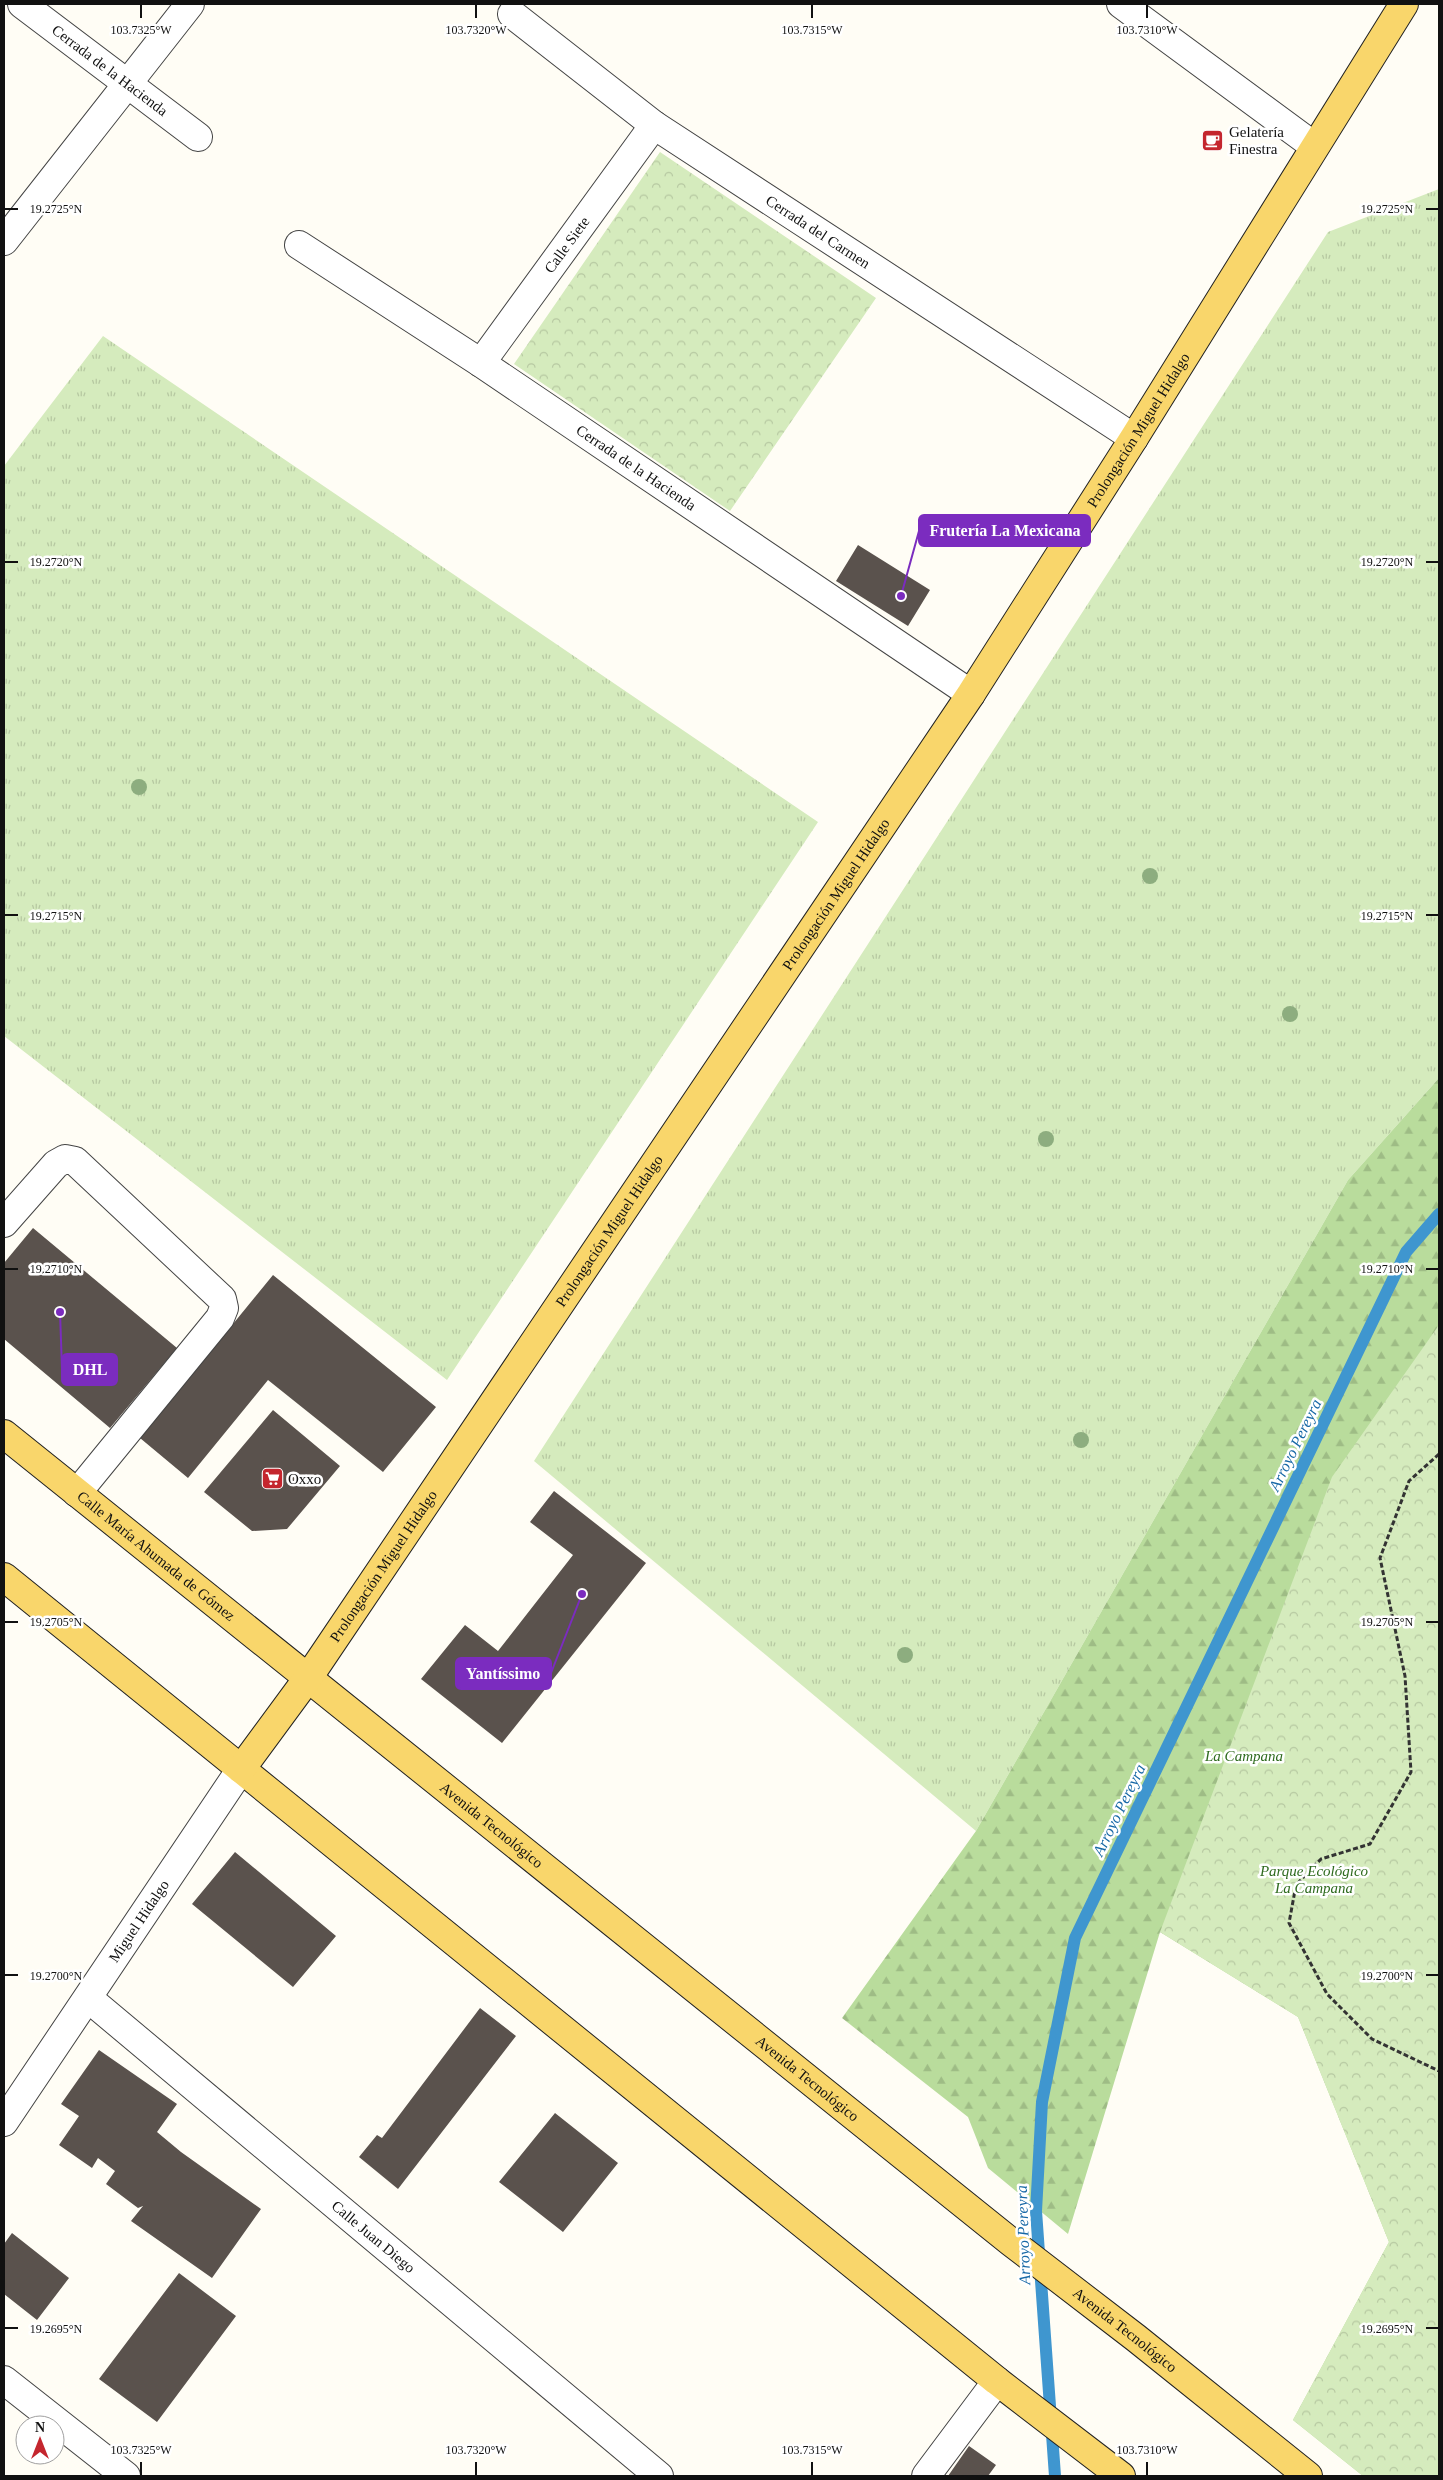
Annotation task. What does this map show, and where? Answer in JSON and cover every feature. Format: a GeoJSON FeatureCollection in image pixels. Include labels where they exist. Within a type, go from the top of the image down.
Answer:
{"type":"FeatureCollection","features":[{"type":"Feature","properties":{"kind":"main road","name":"Prolongación Miguel Hidalgo"},"geometry":{"type":"LineString","coordinates":[[240,1769],[308,1678],[970,694],[1134,438],[1404,4]]}},
{"type":"Feature","properties":{"kind":"main road","name":"Calle María Ahumada de Gómez"},"geometry":{"type":"LineString","coordinates":[[4,1434],[308,1678]]}},
{"type":"Feature","properties":{"kind":"main road"},"geometry":{"type":"LineString","coordinates":[[4,1577],[1006,2388],[1121,2476]]}},
{"type":"Feature","properties":{"kind":"main road","name":"Avenida Tecnológico"},"geometry":{"type":"LineString","coordinates":[[308,1678],[1012,2242],[1136,2338],[1308,2476]]}},
{"type":"Feature","properties":{"kind":"street","name":"Cerrada de la Hacienda"},"geometry":{"type":"LineString","coordinates":[[22,4],[198,137]]}},
{"type":"Feature","properties":{"kind":"street"},"geometry":{"type":"LineString","coordinates":[[4,242],[190,4]]}},
{"type":"Feature","properties":{"kind":"street"},"geometry":{"type":"LineString","coordinates":[[1120,4],[1314,146]]}},
{"type":"Feature","properties":{"kind":"street","name":"Cerrada del Carmen"},"geometry":{"type":"LineString","coordinates":[[512,14],[654,125],[1134,438]]}},
{"type":"Feature","properties":{"kind":"street","name":"Calle Siete"},"geometry":{"type":"LineString","coordinates":[[481,364],[654,125]]}},
{"type":"Feature","properties":{"kind":"street","name":"Cerrada de la Hacienda"},"geometry":{"type":"LineString","coordinates":[[299,246],[481,364],[970,694]]}},
{"type":"Feature","properties":{"kind":"street"},"geometry":{"type":"LineString","coordinates":[[4,1223],[56,1164],[65,1159],[75,1161],[222,1299],[224,1308],[220,1318],[78,1493]]}},
{"type":"Feature","properties":{"kind":"street","name":"Miguel Hidalgo"},"geometry":{"type":"LineString","coordinates":[[4,2122],[240,1769]]}},
{"type":"Feature","properties":{"kind":"street","name":"Calle Juan Diego"},"geometry":{"type":"LineString","coordinates":[[88,1998],[659,2476]]}},
{"type":"Feature","properties":{"kind":"street"},"geometry":{"type":"LineString","coordinates":[[4,2380],[126,2476]]}},
{"type":"Feature","properties":{"kind":"street"},"geometry":{"type":"LineString","coordinates":[[926,2476],[1006,2388]]}},
{"type":"Feature","properties":{"kind":"path"},"geometry":{"type":"LineString","coordinates":[[1439,1454],[1409,1481],[1380,1558],[1405,1676],[1411,1772],[1370,1844],[1322,1859],[1296,1885],[1289,1923],[1327,1994],[1372,2039],[1439,2071]]}},
{"type":"Feature","properties":{"kind":"green space"},"geometry":{"type":"Polygon","coordinates":[[[660,152],[876,298],[730,511],[514,364],[660,152]]]}},
{"type":"Feature","properties":{"kind":"green space"},"geometry":{"type":"Polygon","coordinates":[[[1439,189],[1439,1078],[1348,1180],[976,1831],[534,1461],[1328,232],[1439,189]]]}},
{"type":"Feature","properties":{"kind":"green space"},"geometry":{"type":"Polygon","coordinates":[[[103,336],[818,822],[447,1380],[4,1036],[4,466],[103,336]]]}},
{"type":"Feature","properties":{"kind":"green space","name":"La Campana"},"geometry":{"type":"Polygon","coordinates":[[[1439,1078],[1439,2476],[1363,2476],[1293,2420],[1389,2242],[1298,2017],[1160,1932],[1068,2234],[988,2168],[968,2117],[842,2018],[976,1831],[1348,1180],[1439,1078]]]}},
{"type":"Feature","properties":{"kind":"green space","name":"Parque Ecológico La Campana"},"geometry":{"type":"Polygon","coordinates":[[[1439,1325],[1439,2476],[1363,2476],[1293,2420],[1389,2242],[1298,2017],[1160,1932],[1332,1477],[1439,1325]]]}},
{"type":"Feature","properties":{"kind":"building"},"geometry":{"type":"Polygon","coordinates":[[[858,545],[930,590],[908,626],[836,581],[858,545]]]}},
{"type":"Feature","properties":{"kind":"building"},"geometry":{"type":"Polygon","coordinates":[[[33,1228],[177,1348],[110,1428],[4,1339],[4,1263],[33,1228]]]}},
{"type":"Feature","properties":{"kind":"building"},"geometry":{"type":"Polygon","coordinates":[[[273,1275],[436,1407],[383,1472],[268,1380],[188,1478],[140,1438],[273,1275]]]}},
{"type":"Feature","properties":{"kind":"building","name":"Oxxo"},"geometry":{"type":"Polygon","coordinates":[[[273,1410],[340,1466],[287,1529],[252,1531],[204,1492],[273,1410]]]}},
{"type":"Feature","properties":{"kind":"building"},"geometry":{"type":"Polygon","coordinates":[[[554,1491],[646,1563],[502,1743],[421,1679],[465,1625],[498,1651],[573,1555],[530,1522],[554,1491]]]}},
{"type":"Feature","properties":{"kind":"building"},"geometry":{"type":"Polygon","coordinates":[[[235,1852],[336,1936],[293,1987],[192,1904],[235,1852]]]}},
{"type":"Feature","properties":{"kind":"building"},"geometry":{"type":"Polygon","coordinates":[[[480,2008],[516,2036],[398,2189],[359,2157],[377,2135],[382,2138],[480,2008]]]}},
{"type":"Feature","properties":{"kind":"building"},"geometry":{"type":"Polygon","coordinates":[[[99,2050],[177,2104],[157,2132],[181,2152],[261,2209],[212,2278],[131,2221],[143,2206],[138,2208],[106,2184],[115,2171],[98,2158],[92,2168],[59,2145],[79,2116],[61,2104],[99,2050]]]}},
{"type":"Feature","properties":{"kind":"building"},"geometry":{"type":"Polygon","coordinates":[[[555,2113],[618,2163],[563,2232],[499,2182],[555,2113]]]}},
{"type":"Feature","properties":{"kind":"building"},"geometry":{"type":"Polygon","coordinates":[[[12,2233],[69,2278],[37,2320],[4,2294],[4,2244],[12,2233]]]}},
{"type":"Feature","properties":{"kind":"building"},"geometry":{"type":"Polygon","coordinates":[[[179,2273],[236,2316],[157,2422],[99,2379],[179,2273]]]}},
{"type":"Feature","properties":{"kind":"building"},"geometry":{"type":"Polygon","coordinates":[[[969,2446],[996,2465],[988,2476],[948,2476],[969,2446]]]}},
{"type":"Feature","properties":{"kind":"waterway","name":"Arroyo Pereyra"},"geometry":{"type":"LineString","coordinates":[[1055,2476],[1036,2211],[1042,2102],[1075,1938],[1406,1252],[1439,1214]]}},
{"type":"Feature","properties":{"kind":"place","name":"Gelatería Finestra"},"geometry":{"type":"Point","coordinates":[1213,141]}},
{"type":"Feature","properties":{"kind":"place","name":"Frutería La Mexicana"},"geometry":{"type":"Point","coordinates":[901,596]}},
{"type":"Feature","properties":{"kind":"place","name":"DHL"},"geometry":{"type":"Point","coordinates":[60,1312]}},
{"type":"Feature","properties":{"kind":"place","name":"Oxxo"},"geometry":{"type":"Point","coordinates":[272,1479]}},
{"type":"Feature","properties":{"kind":"place","name":"Yantíssimo"},"geometry":{"type":"Point","coordinates":[582,1594]}}]}
